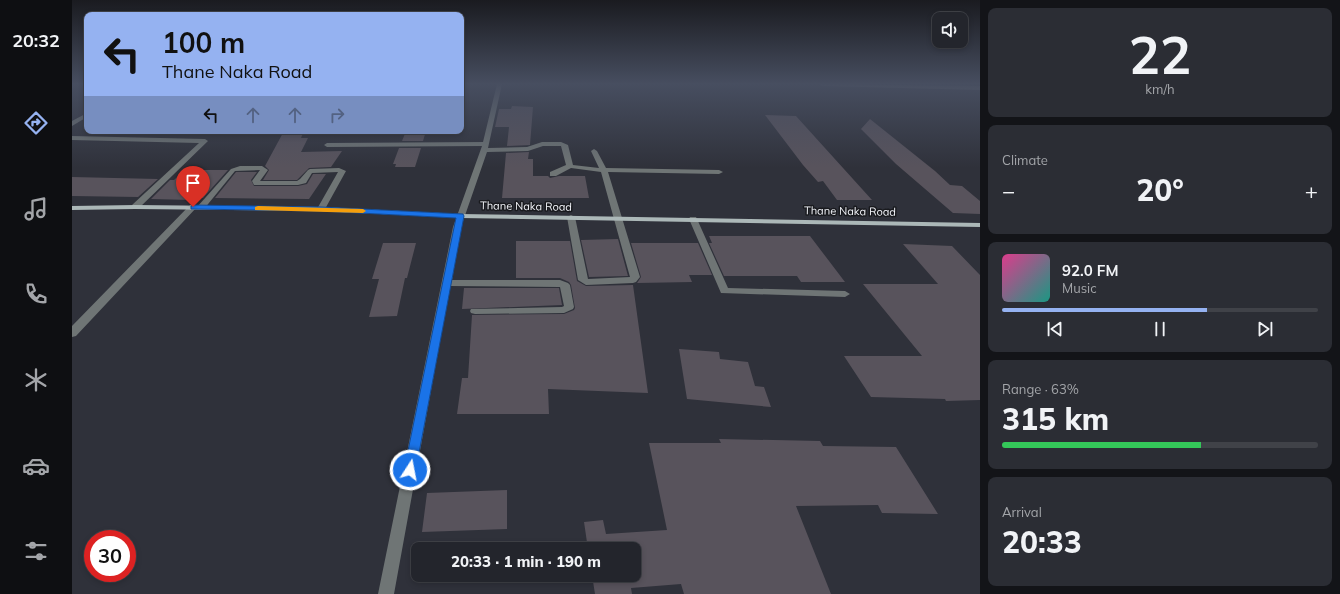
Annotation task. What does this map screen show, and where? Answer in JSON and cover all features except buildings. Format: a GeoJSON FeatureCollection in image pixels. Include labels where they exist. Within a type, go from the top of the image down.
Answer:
{"type":"FeatureCollection","features":[{"type":"Feature","properties":{"kind":"main road","name":"Thane Naka Road"},"geometry":{"type":"LineString","coordinates":[[72,208],[197,207],[321,209],[460,216],[980,225]]}},
{"type":"Feature","properties":{"kind":"street"},"geometry":{"type":"LineString","coordinates":[[386,594],[460,216],[484,147],[493,112]]}},
{"type":"Feature","properties":{"kind":"street"},"geometry":{"type":"LineString","coordinates":[[73,123],[84,117]]}},
{"type":"Feature","properties":{"kind":"street"},"geometry":{"type":"LineString","coordinates":[[72,138],[205,141],[135,207]]}},
{"type":"Feature","properties":{"kind":"street"},"geometry":{"type":"LineString","coordinates":[[327,145],[528,149],[542,144],[561,144],[565,145],[570,166]]}},
{"type":"Feature","properties":{"kind":"street"},"geometry":{"type":"LineString","coordinates":[[571,218],[583,280],[586,282],[633,280],[636,277],[604,170],[594,151]]}},
{"type":"Feature","properties":{"kind":"street"},"geometry":{"type":"LineString","coordinates":[[553,174],[570,166],[604,170],[718,172]]}},
{"type":"Feature","properties":{"kind":"street"},"geometry":{"type":"LineString","coordinates":[[72,333],[233,170],[240,168],[262,168],[264,170],[256,181],[257,183],[298,183],[303,181],[310,171],[342,171],[321,209]]}},
{"type":"Feature","properties":{"kind":"street"},"geometry":{"type":"LineString","coordinates":[[693,219],[724,291],[845,294]]}},
{"type":"Feature","properties":{"kind":"street"},"geometry":{"type":"LineString","coordinates":[[447,283],[560,283],[565,285],[569,307],[564,310],[475,311]]}},
{"type":"Feature","properties":{"kind":"slow traffic"},"geometry":{"type":"LineString","coordinates":[[258,208],[363,211]]}},
{"type":"Feature","properties":{"kind":"route"},"geometry":{"type":"LineString","coordinates":[[193,207],[321,209],[460,216],[410,470]]}}]}
